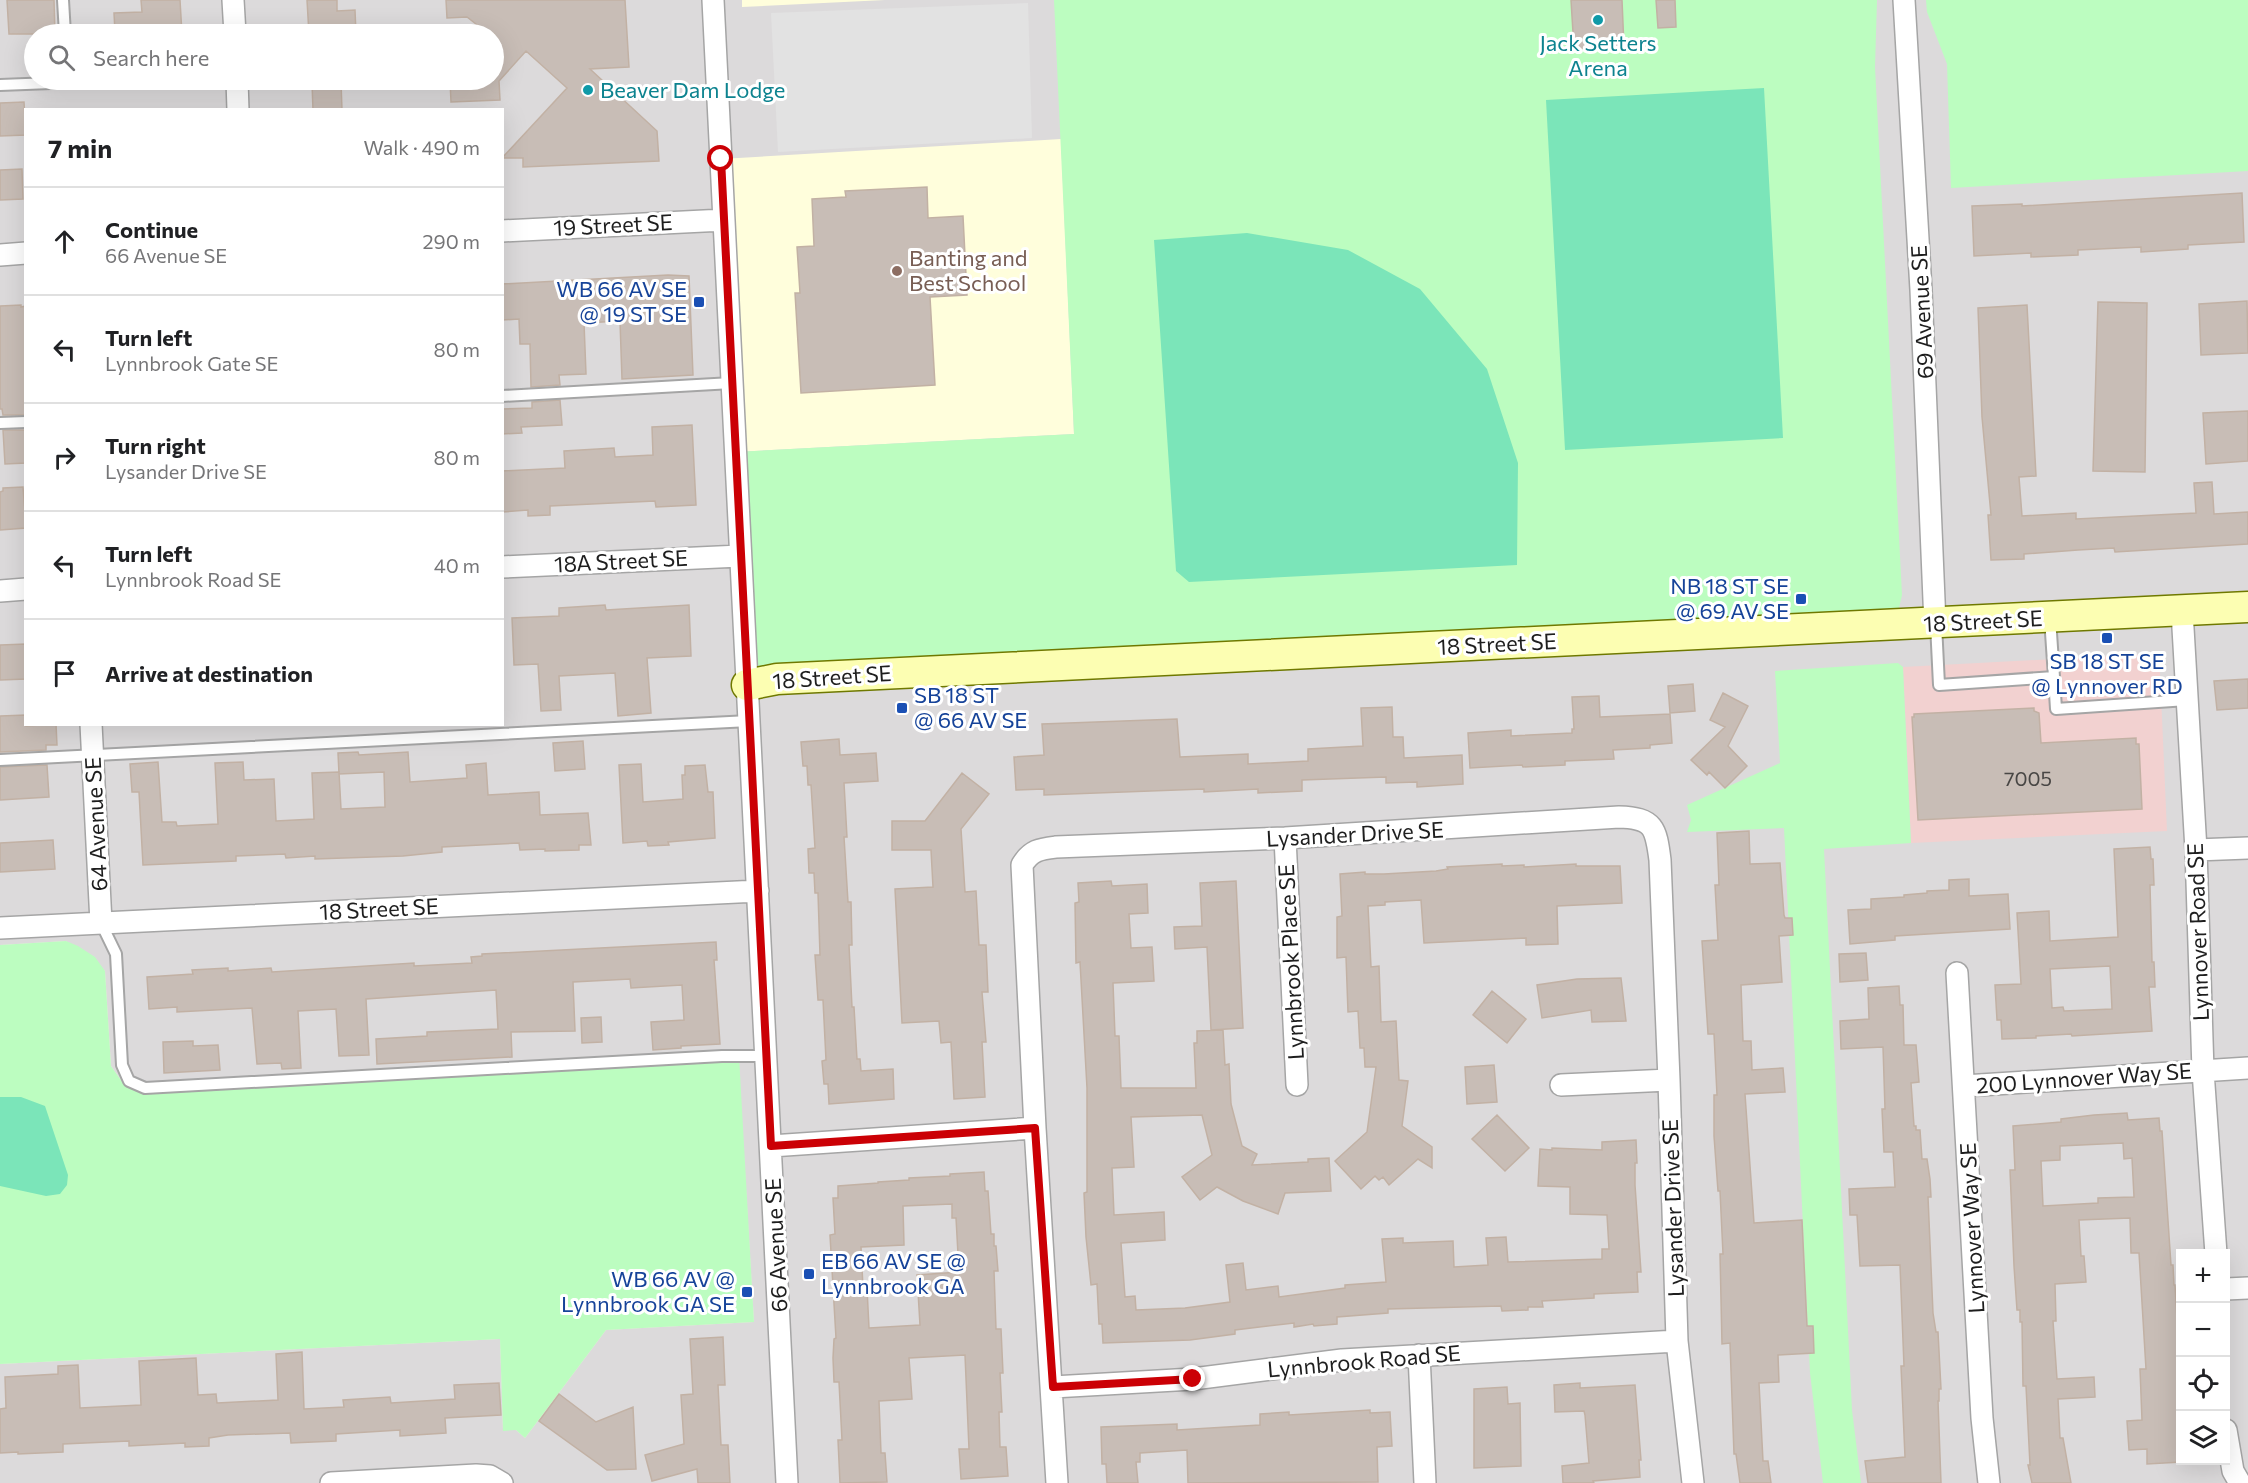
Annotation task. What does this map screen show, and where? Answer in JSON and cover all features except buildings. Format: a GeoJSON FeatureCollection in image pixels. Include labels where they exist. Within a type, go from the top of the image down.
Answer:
{"type":"FeatureCollection","features":[{"type":"Feature","properties":{"kind":"street"},"geometry":{"type":"LineString","coordinates":[[233,0],[234,24]]}},
{"type":"Feature","properties":{"kind":"street","name":"66 Avenue SE"},"geometry":{"type":"LineString","coordinates":[[713,0],[787,1483]]}},
{"type":"Feature","properties":{"kind":"street","name":"69 Avenue SE"},"geometry":{"type":"LineString","coordinates":[[1904,0],[1922,302],[1935,624]]}},
{"type":"Feature","properties":{"kind":"street"},"geometry":{"type":"LineString","coordinates":[[237,90],[238,108]]}},
{"type":"Feature","properties":{"kind":"street","name":"19 Street SE"},"geometry":{"type":"LineString","coordinates":[[504,231],[724,219]]}},
{"type":"Feature","properties":{"kind":"street"},"geometry":{"type":"LineString","coordinates":[[0,255],[24,254]]}},
{"type":"Feature","properties":{"kind":"street","name":"18A Street SE"},"geometry":{"type":"LineString","coordinates":[[504,567],[740,556]]}},
{"type":"Feature","properties":{"kind":"street"},"geometry":{"type":"LineString","coordinates":[[0,591],[24,590]]}},
{"type":"Feature","properties":{"kind":"street","name":"18 Street SE"},"geometry":{"type":"LineString","coordinates":[[747,684],[777,679],[2248,607]]}},
{"type":"Feature","properties":{"kind":"street","name":"Lynnover Road SE"},"geometry":{"type":"LineString","coordinates":[[2182,611],[2196,850],[2203,1071],[2216,1249]]}},
{"type":"Feature","properties":{"kind":"street","name":"64 Avenue SE"},"geometry":{"type":"LineString","coordinates":[[91,726],[101,923]]}},
{"type":"Feature","properties":{"kind":"street","name":"Lysander Drive SE"},"geometry":{"type":"LineString","coordinates":[[1057,1483],[1053,1387],[1035,1128],[1022,865],[1028,854],[1038,849],[1056,847],[1285,838],[1619,817],[1637,818],[1649,823],[1657,836],[1660,860],[1677,1341],[1693,1483]]}},
{"type":"Feature","properties":{"kind":"street","name":"Lynnbrook Place SE"},"geometry":{"type":"LineString","coordinates":[[1285,838],[1297,1085]]}},
{"type":"Feature","properties":{"kind":"street"},"geometry":{"type":"LineString","coordinates":[[2196,850],[2248,848]]}},
{"type":"Feature","properties":{"kind":"street","name":"18 Street SE"},"geometry":{"type":"LineString","coordinates":[[0,928],[758,891]]}},
{"type":"Feature","properties":{"kind":"street","name":"Lynnover Way SE"},"geometry":{"type":"LineString","coordinates":[[1957,973],[1982,1418],[1989,1483]]}},
{"type":"Feature","properties":{"kind":"street","name":"200 Lynnover Way SE"},"geometry":{"type":"LineString","coordinates":[[1964,1086],[2248,1068]]}},
{"type":"Feature","properties":{"kind":"street"},"geometry":{"type":"LineString","coordinates":[[1561,1085],[1669,1080]]}},
{"type":"Feature","properties":{"kind":"street"},"geometry":{"type":"LineString","coordinates":[[771,1146],[1035,1128]]}},
{"type":"Feature","properties":{"kind":"street"},"geometry":{"type":"LineString","coordinates":[[2230,1289],[2248,1288]]}},
{"type":"Feature","properties":{"kind":"street","name":"Lynnbrook Road SE"},"geometry":{"type":"LineString","coordinates":[[1053,1387],[1193,1379],[1342,1360],[1677,1341]]}},
{"type":"Feature","properties":{"kind":"street"},"geometry":{"type":"LineString","coordinates":[[1419,1355],[1425,1483]]}},
{"type":"Feature","properties":{"kind":"street"},"geometry":{"type":"LineString","coordinates":[[2230,1453],[2233,1471],[2240,1483]]}},
{"type":"Feature","properties":{"kind":"street"},"geometry":{"type":"LineString","coordinates":[[331,1483],[476,1475],[490,1476],[502,1483]]}},
{"type":"Feature","properties":{"kind":"lane"},"geometry":{"type":"LineString","coordinates":[[63,0],[64,24]]}},
{"type":"Feature","properties":{"kind":"lane"},"geometry":{"type":"LineString","coordinates":[[0,85],[24,84]]}},
{"type":"Feature","properties":{"kind":"lane"},"geometry":{"type":"LineString","coordinates":[[504,396],[732,384]]}},
{"type":"Feature","properties":{"kind":"lane"},"geometry":{"type":"LineString","coordinates":[[0,423],[24,422]]}},
{"type":"Feature","properties":{"kind":"lane"},"geometry":{"type":"LineString","coordinates":[[2050,618],[2056,709],[2187,700]]}},
{"type":"Feature","properties":{"kind":"lane"},"geometry":{"type":"LineString","coordinates":[[1935,624],[1939,685],[2054,677]]}},
{"type":"Feature","properties":{"kind":"lane"},"geometry":{"type":"LineString","coordinates":[[0,760],[749,721]]}},
{"type":"Feature","properties":{"kind":"lane"},"geometry":{"type":"LineString","coordinates":[[101,923],[116,954],[122,1065],[129,1081],[145,1088],[722,1056],[766,1056]]}},
{"type":"Feature","properties":{"kind":"shaded area"},"geometry":{"type":"Polygon","coordinates":[[[0,0],[2248,0],[2248,1483],[0,1483],[0,1364],[500,1339],[503,1430],[516,1430],[525,1438],[606,1330],[754,1322],[738,1056],[125,1086],[111,1066],[105,971],[66,941],[0,945],[0,0]]]}},
{"type":"Feature","properties":{"kind":"shaded area"},"geometry":{"type":"Polygon","coordinates":[[[742,0],[885,0],[742,7],[742,0]]]}},
{"type":"Feature","properties":{"kind":"shaded area"},"geometry":{"type":"Polygon","coordinates":[[[1028,3],[1032,138],[778,152],[771,13],[1028,3]]]}},
{"type":"Feature","properties":{"kind":"shaded area","name":"Banting and Best School"},"geometry":{"type":"Polygon","coordinates":[[[1061,139],[1074,434],[735,452],[721,159],[1061,139]]]}},
{"type":"Feature","properties":{"kind":"shaded area"},"geometry":{"type":"Polygon","coordinates":[[[2148,654],[2157,659],[2160,673],[2167,831],[1911,843],[1903,667],[2148,654]]]}},
{"type":"Feature","properties":{"kind":"green space"},"geometry":{"type":"Polygon","coordinates":[[[1054,0],[1877,0],[1875,67],[1902,595],[1895,626],[747,685],[735,452],[1074,434],[1054,0]]]}},
{"type":"Feature","properties":{"kind":"green space"},"geometry":{"type":"Polygon","coordinates":[[[1926,0],[2248,0],[2248,171],[1951,188],[1947,64],[1927,12],[1926,0]]]}},
{"type":"Feature","properties":{"kind":"green space"},"geometry":{"type":"Polygon","coordinates":[[[1764,88],[1783,438],[1565,450],[1546,100],[1764,88]]]}},
{"type":"Feature","properties":{"kind":"green space"},"geometry":{"type":"Polygon","coordinates":[[[1247,233],[1348,250],[1420,289],[1487,369],[1518,463],[1517,565],[1189,582],[1176,571],[1154,240],[1247,233]]]}},
{"type":"Feature","properties":{"kind":"green space"},"geometry":{"type":"Polygon","coordinates":[[[1898,663],[1903,667],[1911,843],[1824,849],[1852,1410],[1861,1483],[1823,1483],[1810,1373],[1784,828],[1687,832],[1691,820],[1687,805],[1780,763],[1775,671],[1898,663]]]}},
{"type":"Feature","properties":{"kind":"green space"},"geometry":{"type":"Polygon","coordinates":[[[66,941],[95,957],[105,971],[111,1066],[125,1086],[739,1056],[754,1322],[606,1330],[525,1438],[516,1430],[503,1431],[500,1339],[0,1364],[0,945],[66,941]]]}},
{"type":"Feature","properties":{"kind":"green space"},"geometry":{"type":"Polygon","coordinates":[[[0,1097],[21,1097],[45,1106],[68,1175],[67,1185],[60,1194],[46,1196],[0,1186],[0,1097]]]}},
{"type":"Feature","properties":{"kind":"place","name":"Jack Setters Arena"},"geometry":{"type":"Point","coordinates":[1598,20]}},
{"type":"Feature","properties":{"kind":"place","name":"Beaver Dam Lodge"},"geometry":{"type":"Point","coordinates":[588,90]}},
{"type":"Feature","properties":{"kind":"place","name":"Banting and Best School"},"geometry":{"type":"Point","coordinates":[897,271]}},
{"type":"Feature","properties":{"kind":"place","name":"WB 66 AV SE @ 19 ST SE"},"geometry":{"type":"Point","coordinates":[699,302]}},
{"type":"Feature","properties":{"kind":"place","name":"NB 18 ST SE @ 69 AV SE"},"geometry":{"type":"Point","coordinates":[1801,599]}},
{"type":"Feature","properties":{"kind":"place","name":"SB 18 ST SE @ Lynnover RD"},"geometry":{"type":"Point","coordinates":[2107,638]}},
{"type":"Feature","properties":{"kind":"place","name":"SB 18 ST @ 66 AV SE"},"geometry":{"type":"Point","coordinates":[902,708]}},
{"type":"Feature","properties":{"kind":"place","name":"EB 66 AV SE @ Lynnbrook GA"},"geometry":{"type":"Point","coordinates":[809,1274]}},
{"type":"Feature","properties":{"kind":"place","name":"WB 66 AV @ Lynnbrook GA SE"},"geometry":{"type":"Point","coordinates":[747,1292]}},
{"type":"Feature","properties":{"kind":"route"},"geometry":{"type":"LineString","coordinates":[[721,159],[771,1146],[1035,1128],[1053,1387],[1193,1379]]}}]}
